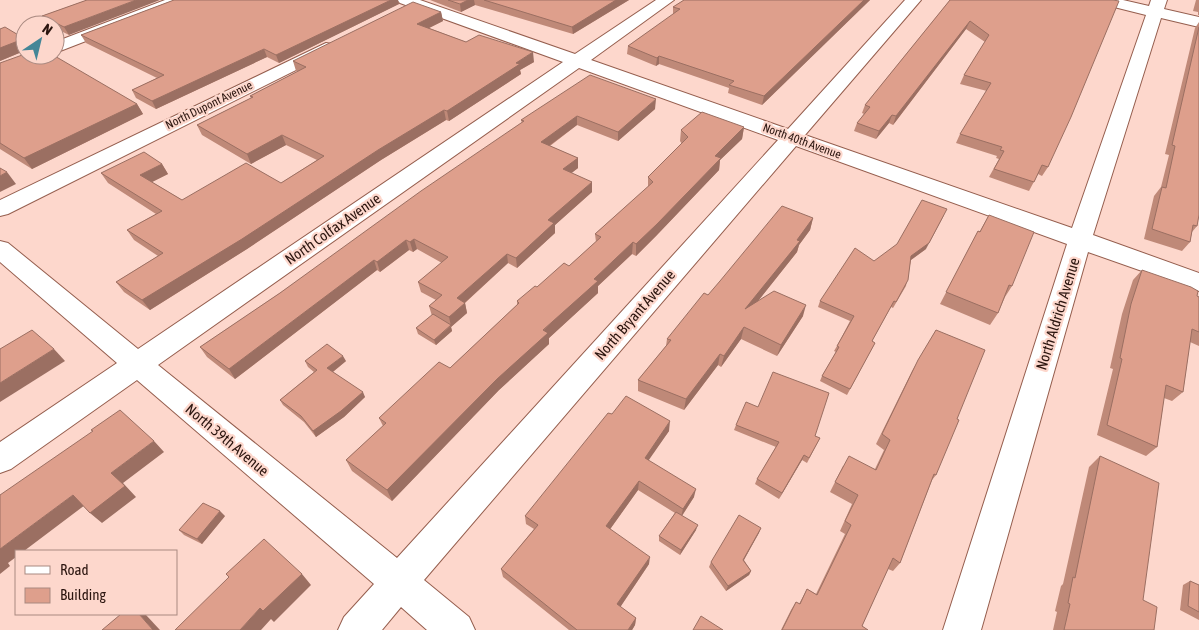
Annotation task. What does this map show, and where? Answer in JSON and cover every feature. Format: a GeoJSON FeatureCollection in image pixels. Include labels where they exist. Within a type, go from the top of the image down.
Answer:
{"type":"FeatureCollection","features":[{"type":"Feature","properties":{"kind":"street"},"geometry":{"type":"LineString","coordinates":[[65,44],[179,0]]}},
{"type":"Feature","properties":{"kind":"street","name":"North Colfax Avenue"},"geometry":{"type":"LineString","coordinates":[[0,459],[666,0]]}},
{"type":"Feature","properties":{"kind":"street","name":"North Bryant Avenue"},"geometry":{"type":"LineString","coordinates":[[357,630],[914,0]]}},
{"type":"Feature","properties":{"kind":"street"},"geometry":{"type":"LineString","coordinates":[[1103,0],[1157,6],[1199,22]]}},
{"type":"Feature","properties":{"kind":"street","name":"North 40th Avenue"},"geometry":{"type":"LineString","coordinates":[[407,4],[577,61],[1199,282]]}},
{"type":"Feature","properties":{"kind":"street","name":"North Aldrich Avenue"},"geometry":{"type":"LineString","coordinates":[[962,630],[1080,240],[1157,6]]}},
{"type":"Feature","properties":{"kind":"street","name":"North Dupont Avenue"},"geometry":{"type":"LineString","coordinates":[[0,209],[340,41]]}},
{"type":"Feature","properties":{"kind":"street","name":"North 39th Avenue"},"geometry":{"type":"LineString","coordinates":[[0,249],[136,365],[456,630]]}},
{"type":"Feature","properties":{"kind":"building"},"geometry":{"type":"Polygon","coordinates":[[[87,0],[136,0],[65,27],[65,15],[45,15],[87,0]]]}},
{"type":"Feature","properties":{"kind":"building"},"geometry":{"type":"Polygon","coordinates":[[[174,0],[391,0],[276,55],[264,49],[152,101],[132,90],[164,75],[81,35],[174,0]]]}},
{"type":"Feature","properties":{"kind":"building"},"geometry":{"type":"Polygon","coordinates":[[[448,0],[468,0],[460,4],[448,0]]]}},
{"type":"Feature","properties":{"kind":"building"},"geometry":{"type":"Polygon","coordinates":[[[484,0],[616,0],[572,27],[484,0]]]}},
{"type":"Feature","properties":{"kind":"building"},"geometry":{"type":"Polygon","coordinates":[[[684,0],[864,0],[764,96],[729,85],[734,81],[659,56],[657,58],[628,46],[680,9],[673,7],[684,0]]]}},
{"type":"Feature","properties":{"kind":"building"},"geometry":{"type":"Polygon","coordinates":[[[950,0],[1119,1],[1048,167],[1042,165],[1034,182],[994,169],[1004,151],[1000,150],[1002,147],[960,134],[991,83],[964,75],[989,35],[970,21],[896,116],[892,115],[879,131],[857,123],[870,107],[865,105],[950,0]]]}},
{"type":"Feature","properties":{"kind":"building"},"geometry":{"type":"Polygon","coordinates":[[[413,2],[441,12],[417,24],[466,42],[479,35],[533,52],[516,63],[520,64],[447,111],[444,110],[378,150],[242,239],[142,300],[116,282],[163,253],[127,230],[162,211],[101,173],[144,152],[162,164],[140,175],[182,200],[246,163],[281,183],[324,156],[282,135],[247,154],[197,125],[253,97],[250,96],[306,67],[293,61],[413,2]]]}},
{"type":"Feature","properties":{"kind":"building"},"geometry":{"type":"Polygon","coordinates":[[[5,27],[15,33],[15,42],[0,48],[0,29],[5,27]]]}},
{"type":"Feature","properties":{"kind":"building"},"geometry":{"type":"Polygon","coordinates":[[[1199,27],[1199,215],[1197,226],[1193,225],[1190,242],[1152,229],[1162,187],[1166,188],[1175,146],[1172,145],[1199,27]]]}},
{"type":"Feature","properties":{"kind":"building"},"geometry":{"type":"Polygon","coordinates":[[[15,58],[15,65],[65,65],[65,62],[137,104],[24,158],[0,143],[0,63],[15,58]]]}},
{"type":"Feature","properties":{"kind":"building"},"geometry":{"type":"Polygon","coordinates":[[[590,75],[656,99],[618,132],[577,116],[541,142],[578,158],[563,169],[592,182],[548,220],[554,223],[516,258],[507,254],[457,298],[465,303],[449,317],[429,306],[442,295],[418,282],[448,257],[414,239],[410,242],[406,240],[377,262],[374,260],[229,369],[200,347],[280,293],[421,191],[524,121],[521,120],[590,75]]]}},
{"type":"Feature","properties":{"kind":"building"},"geometry":{"type":"Polygon","coordinates":[[[702,112],[744,127],[715,156],[721,158],[657,224],[636,244],[633,242],[594,279],[598,281],[543,330],[548,333],[497,379],[387,490],[346,460],[386,423],[379,418],[439,362],[450,368],[519,303],[517,301],[535,286],[537,287],[564,263],[569,266],[601,237],[595,234],[653,182],[648,177],[688,137],[681,130],[702,112]]]}},
{"type":"Feature","properties":{"kind":"building"},"geometry":{"type":"Polygon","coordinates":[[[0,168],[7,172],[0,176],[0,168]]]}},
{"type":"Feature","properties":{"kind":"building"},"geometry":{"type":"Polygon","coordinates":[[[922,200],[947,209],[929,243],[911,256],[908,280],[872,341],[875,343],[850,389],[822,376],[854,316],[820,301],[855,248],[874,261],[897,244],[922,200]]]}},
{"type":"Feature","properties":{"kind":"building"},"geometry":{"type":"Polygon","coordinates":[[[782,206],[813,218],[797,240],[800,241],[745,309],[774,291],[806,305],[781,345],[744,327],[724,356],[720,354],[686,399],[638,380],[671,340],[667,339],[704,293],[708,295],[782,206]]]}},
{"type":"Feature","properties":{"kind":"building"},"geometry":{"type":"Polygon","coordinates":[[[989,215],[1034,232],[1012,286],[1009,285],[998,313],[946,292],[978,231],[980,232],[989,215]]]}},
{"type":"Feature","properties":{"kind":"building"},"geometry":{"type":"Polygon","coordinates":[[[1142,270],[1191,287],[1198,291],[1197,296],[1199,297],[1199,332],[1192,329],[1183,392],[1166,385],[1157,447],[1107,425],[1122,359],[1120,358],[1131,304],[1142,270]]]}},
{"type":"Feature","properties":{"kind":"building"},"geometry":{"type":"Polygon","coordinates":[[[433,314],[451,325],[434,340],[416,328],[433,314]]]}},
{"type":"Feature","properties":{"kind":"building"},"geometry":{"type":"Polygon","coordinates":[[[32,330],[54,349],[0,383],[0,349],[32,330]]]}},
{"type":"Feature","properties":{"kind":"building"},"geometry":{"type":"Polygon","coordinates":[[[936,330],[985,350],[957,419],[959,420],[936,475],[934,474],[900,563],[893,558],[862,626],[868,630],[782,630],[796,602],[800,604],[807,589],[817,595],[851,525],[845,521],[858,495],[835,482],[849,456],[876,470],[890,440],[882,434],[918,360],[936,330]]]}},
{"type":"Feature","properties":{"kind":"building"},"geometry":{"type":"Polygon","coordinates":[[[327,344],[343,356],[327,368],[363,392],[313,431],[301,416],[280,400],[317,370],[305,361],[327,344]]]}},
{"type":"Feature","properties":{"kind":"building"},"geometry":{"type":"Polygon","coordinates":[[[773,372],[829,393],[815,436],[820,438],[809,458],[804,455],[782,493],[757,479],[779,442],[736,425],[746,402],[758,407],[773,372]]]}},
{"type":"Feature","properties":{"kind":"building"},"geometry":{"type":"Polygon","coordinates":[[[626,396],[670,421],[645,458],[696,489],[683,509],[639,481],[606,526],[650,557],[617,604],[636,618],[628,630],[577,630],[501,569],[538,525],[525,516],[608,413],[612,414],[626,396]]]}},
{"type":"Feature","properties":{"kind":"building"},"geometry":{"type":"Polygon","coordinates":[[[120,410],[154,441],[111,473],[125,486],[90,513],[73,495],[0,549],[0,495],[93,431],[91,430],[120,410]]]}},
{"type":"Feature","properties":{"kind":"building"},"geometry":{"type":"Polygon","coordinates":[[[1100,456],[1159,483],[1143,600],[1157,607],[1154,630],[1064,630],[1070,604],[1068,603],[1073,577],[1075,578],[1100,456]]]}},
{"type":"Feature","properties":{"kind":"building"},"geometry":{"type":"Polygon","coordinates":[[[203,503],[220,511],[197,539],[179,530],[203,503]]]}},
{"type":"Feature","properties":{"kind":"building"},"geometry":{"type":"Polygon","coordinates":[[[676,512],[698,525],[681,550],[659,536],[676,512]]]}},
{"type":"Feature","properties":{"kind":"building"},"geometry":{"type":"Polygon","coordinates":[[[739,515],[761,528],[743,560],[751,571],[728,586],[711,562],[739,515]]]}},
{"type":"Feature","properties":{"kind":"building"},"geometry":{"type":"Polygon","coordinates":[[[264,539],[302,574],[263,611],[260,608],[240,630],[175,630],[229,577],[226,574],[264,539]]]}},
{"type":"Feature","properties":{"kind":"building"},"geometry":{"type":"Polygon","coordinates":[[[1190,581],[1199,585],[1199,612],[1188,606],[1190,581]]]}},
{"type":"Feature","properties":{"kind":"building"},"geometry":{"type":"Polygon","coordinates":[[[120,615],[140,615],[153,630],[102,630],[120,615]]]}},
{"type":"Feature","properties":{"kind":"building"},"geometry":{"type":"Polygon","coordinates":[[[701,616],[723,630],[693,630],[701,616]]]}}]}
